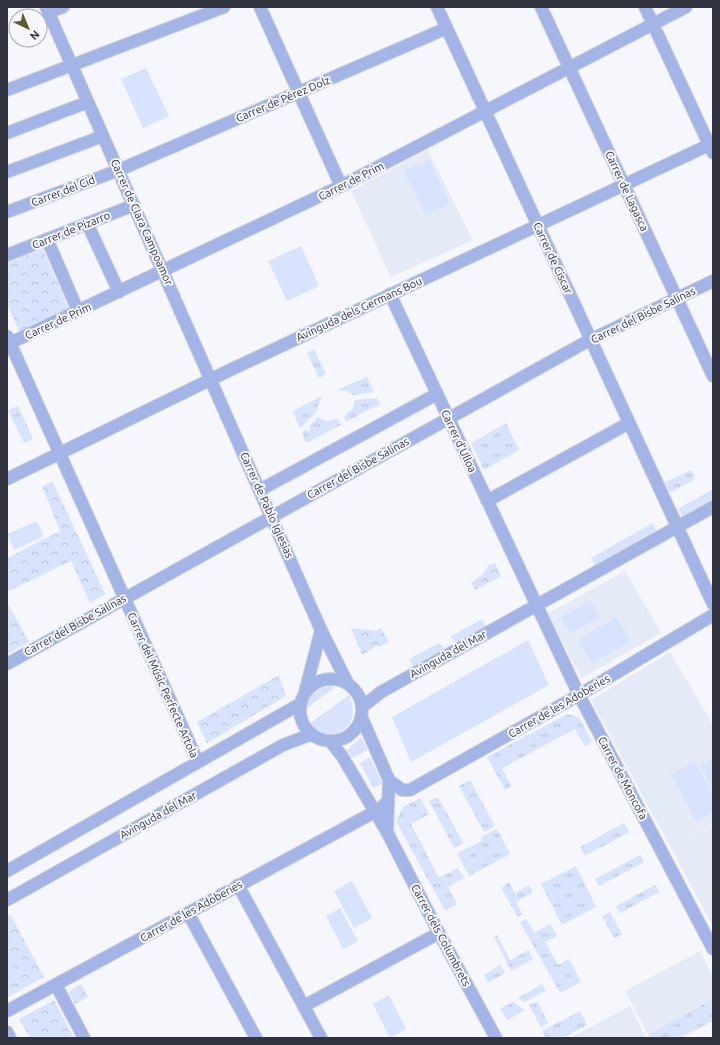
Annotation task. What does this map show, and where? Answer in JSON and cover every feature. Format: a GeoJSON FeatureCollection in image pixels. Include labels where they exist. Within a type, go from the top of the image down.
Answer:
{"type":"FeatureCollection","features":[{"type":"Feature","properties":{"kind":"street"},"geometry":{"type":"LineString","coordinates":[[48,10],[62,7]]}},
{"type":"Feature","properties":{"kind":"street"},"geometry":{"type":"LineString","coordinates":[[7,90],[224,7]]}},
{"type":"Feature","properties":{"kind":"street"},"geometry":{"type":"LineString","coordinates":[[260,7],[341,186]]}},
{"type":"Feature","properties":{"kind":"street","name":"Carrer de Ciscar"},"geometry":{"type":"LineString","coordinates":[[437,7],[668,508],[678,526]]}},
{"type":"Feature","properties":{"kind":"street","name":"Carrer de Lagasca"},"geometry":{"type":"LineString","coordinates":[[541,7],[713,376]]}},
{"type":"Feature","properties":{"kind":"street"},"geometry":{"type":"LineString","coordinates":[[645,7],[712,147]]}},
{"type":"Feature","properties":{"kind":"street","name":"Carrer de Prim"},"geometry":{"type":"LineString","coordinates":[[8,340],[78,311],[341,186],[686,7]]}},
{"type":"Feature","properties":{"kind":"street","name":"Carrer de Clara Campoamor"},"geometry":{"type":"LineString","coordinates":[[48,12],[212,379]]}},
{"type":"Feature","properties":{"kind":"street","name":"Carrer de Pérez Dolz"},"geometry":{"type":"LineString","coordinates":[[119,170],[447,28]]}},
{"type":"Feature","properties":{"kind":"street"},"geometry":{"type":"LineString","coordinates":[[7,133],[88,102]]}},
{"type":"Feature","properties":{"kind":"street"},"geometry":{"type":"LineString","coordinates":[[7,172],[104,136]]}},
{"type":"Feature","properties":{"kind":"street","name":"Avinguda dels Germans Bou"},"geometry":{"type":"LineString","coordinates":[[7,479],[390,294],[624,184],[712,147]]}},
{"type":"Feature","properties":{"kind":"street","name":"Carrer del Cid"},"geometry":{"type":"LineString","coordinates":[[7,212],[119,170]]}},
{"type":"Feature","properties":{"kind":"street","name":"Carrer de Pizarro"},"geometry":{"type":"LineString","coordinates":[[7,255],[134,205]]}},
{"type":"Feature","properties":{"kind":"street"},"geometry":{"type":"LineString","coordinates":[[87,223],[119,292]]}},
{"type":"Feature","properties":{"kind":"street"},"geometry":{"type":"LineString","coordinates":[[47,239],[78,311]]}},
{"type":"Feature","properties":{"kind":"street","name":"Carrer del Bisbe Salinas"},"geometry":{"type":"LineString","coordinates":[[7,664],[123,598],[590,340],[713,281]]}},
{"type":"Feature","properties":{"kind":"street","name":"Carrer d'Ulloa"},"geometry":{"type":"LineString","coordinates":[[390,294],[536,605]]}},
{"type":"Feature","properties":{"kind":"street","name":"Carrer del Músic Perfecte Artola"},"geometry":{"type":"LineString","coordinates":[[8,340],[58,454],[198,762]]}},
{"type":"Feature","properties":{"kind":"street","name":"Carrer de Pablo Iglesias"},"geometry":{"type":"LineString","coordinates":[[212,379],[321,630],[348,684]]}},
{"type":"Feature","properties":{"kind":"street"},"geometry":{"type":"LineString","coordinates":[[260,490],[437,394]]}},
{"type":"Feature","properties":{"kind":"street"},"geometry":{"type":"LineString","coordinates":[[487,500],[629,423]]}},
{"type":"Feature","properties":{"kind":"street","name":"Avinguda del Mar"},"geometry":{"type":"LineString","coordinates":[[361,712],[381,692],[713,506]]}},
{"type":"Feature","properties":{"kind":"street"},"geometry":{"type":"LineString","coordinates":[[678,526],[713,604]]}},
{"type":"Feature","properties":{"kind":"street","name":"Carrer de Moncofa"},"geometry":{"type":"LineString","coordinates":[[536,605],[579,695],[713,949]]}},
{"type":"Feature","properties":{"kind":"street","name":"Carrer de les Adoberies"},"geometry":{"type":"LineString","coordinates":[[402,790],[410,790],[579,695],[713,615]]}},
{"type":"Feature","properties":{"kind":"street"},"geometry":{"type":"LineString","coordinates":[[305,692],[318,682],[325,680],[333,679],[348,684],[355,690],[361,712],[357,726],[350,734],[340,739],[330,741],[320,739],[312,734],[303,723],[300,704],[305,692],[321,630]]}},
{"type":"Feature","properties":{"kind":"street"},"geometry":{"type":"LineString","coordinates":[[7,870],[300,704]]}},
{"type":"Feature","properties":{"kind":"street","name":"Carrer dels Columbrets"},"geometry":{"type":"LineString","coordinates":[[361,712],[389,780],[402,790]]}},
{"type":"Feature","properties":{"kind":"street","name":"Avinguda del Mar"},"geometry":{"type":"LineString","coordinates":[[7,900],[283,745],[312,734]]}},
{"type":"Feature","properties":{"kind":"street","name":"Carrer dels Columbrets"},"geometry":{"type":"LineString","coordinates":[[330,741],[342,756],[360,788],[382,806],[387,832]]}},
{"type":"Feature","properties":{"kind":"street","name":"Carrer dels Columbrets"},"geometry":{"type":"LineString","coordinates":[[389,780],[382,806],[387,832],[438,933],[496,1038]]}},
{"type":"Feature","properties":{"kind":"street","name":"Carrer de les Adoberies"},"geometry":{"type":"LineString","coordinates":[[7,1011],[382,806]]}},
{"type":"Feature","properties":{"kind":"street"},"geometry":{"type":"LineString","coordinates":[[238,885],[321,1038]]}},
{"type":"Feature","properties":{"kind":"street"},"geometry":{"type":"LineString","coordinates":[[188,913],[252,1036]]}},
{"type":"Feature","properties":{"kind":"street"},"geometry":{"type":"LineString","coordinates":[[304,1006],[438,933]]}},
{"type":"Feature","properties":{"kind":"street"},"geometry":{"type":"LineString","coordinates":[[56,985],[84,1038]]}},
{"type":"Feature","properties":{"kind":"street"},"geometry":{"type":"LineString","coordinates":[[7,1032],[10,1038]]}},
{"type":"Feature","properties":{"kind":"shaded area"},"geometry":{"type":"Polygon","coordinates":[[[428,150],[473,240],[391,277],[351,191],[428,150]]]}},
{"type":"Feature","properties":{"kind":"shaded area"},"geometry":{"type":"Polygon","coordinates":[[[625,571],[661,633],[582,678],[547,614],[625,571]]]}},
{"type":"Feature","properties":{"kind":"shaded area"},"geometry":{"type":"Polygon","coordinates":[[[670,652],[713,725],[713,824],[679,844],[713,825],[713,926],[591,700],[670,652]]]}},
{"type":"Feature","properties":{"kind":"shaded area"},"geometry":{"type":"Polygon","coordinates":[[[700,951],[713,976],[713,999],[648,1034],[625,991],[700,951]]]}},
{"type":"Feature","properties":{"kind":"shaded area"},"geometry":{"type":"Polygon","coordinates":[[[630,1006],[646,1038],[570,1038],[630,1006]]]}},
{"type":"Feature","properties":{"kind":"green space"},"geometry":{"type":"Polygon","coordinates":[[[146,68],[169,116],[143,128],[121,79],[146,68]]]}},
{"type":"Feature","properties":{"kind":"green space"},"geometry":{"type":"Polygon","coordinates":[[[429,159],[450,204],[425,215],[404,170],[429,159]]]}},
{"type":"Feature","properties":{"kind":"green space"},"geometry":{"type":"Polygon","coordinates":[[[301,246],[319,286],[287,301],[268,261],[301,246]]]}},
{"type":"Feature","properties":{"kind":"green space"},"geometry":{"type":"Polygon","coordinates":[[[43,249],[69,310],[20,334],[7,303],[7,262],[43,249]]]}},
{"type":"Feature","properties":{"kind":"green space"},"geometry":{"type":"Polygon","coordinates":[[[314,349],[326,374],[319,378],[307,353],[314,349]]]}},
{"type":"Feature","properties":{"kind":"green space"},"geometry":{"type":"Polygon","coordinates":[[[367,377],[374,392],[353,395],[346,391],[337,390],[367,377]]]}},
{"type":"Feature","properties":{"kind":"green space"},"geometry":{"type":"Polygon","coordinates":[[[322,396],[316,412],[300,429],[293,411],[322,396]]]}},
{"type":"Feature","properties":{"kind":"green space"},"geometry":{"type":"Polygon","coordinates":[[[377,398],[380,404],[346,422],[344,417],[353,408],[355,400],[377,398]]]}},
{"type":"Feature","properties":{"kind":"green space"},"geometry":{"type":"Polygon","coordinates":[[[18,406],[33,439],[24,443],[8,410],[18,406]]]}},
{"type":"Feature","properties":{"kind":"green space"},"geometry":{"type":"Polygon","coordinates":[[[318,417],[326,421],[338,419],[341,425],[306,443],[302,433],[306,429],[309,432],[311,429],[309,426],[318,417]]]}},
{"type":"Feature","properties":{"kind":"green space"},"geometry":{"type":"Polygon","coordinates":[[[506,423],[519,450],[484,470],[471,443],[506,423]]]}},
{"type":"Feature","properties":{"kind":"green space"},"geometry":{"type":"Polygon","coordinates":[[[692,470],[695,479],[672,492],[669,491],[665,482],[692,470]]]}},
{"type":"Feature","properties":{"kind":"green space"},"geometry":{"type":"Polygon","coordinates":[[[53,482],[105,594],[90,603],[71,561],[7,592],[7,558],[60,531],[42,486],[53,482]]]}},
{"type":"Feature","properties":{"kind":"green space"},"geometry":{"type":"Polygon","coordinates":[[[713,489],[713,501],[684,518],[678,509],[713,489]]]}},
{"type":"Feature","properties":{"kind":"green space"},"geometry":{"type":"Polygon","coordinates":[[[37,521],[44,536],[14,550],[7,534],[37,521]]]}},
{"type":"Feature","properties":{"kind":"green space"},"geometry":{"type":"Polygon","coordinates":[[[653,523],[657,532],[596,567],[591,558],[653,523]]]}},
{"type":"Feature","properties":{"kind":"green space"},"geometry":{"type":"Polygon","coordinates":[[[495,563],[501,576],[475,590],[471,583],[483,574],[488,566],[495,563]]]}},
{"type":"Feature","properties":{"kind":"green space"},"geometry":{"type":"Polygon","coordinates":[[[591,601],[600,617],[570,633],[561,617],[591,601]]]}},
{"type":"Feature","properties":{"kind":"green space"},"geometry":{"type":"Polygon","coordinates":[[[7,602],[29,642],[7,654],[7,602]]]}},
{"type":"Feature","properties":{"kind":"green space"},"geometry":{"type":"Polygon","coordinates":[[[616,617],[631,641],[592,663],[578,640],[616,617]]]}},
{"type":"Feature","properties":{"kind":"green space"},"geometry":{"type":"Polygon","coordinates":[[[482,619],[487,627],[456,645],[451,636],[482,619]]]}},
{"type":"Feature","properties":{"kind":"green space"},"geometry":{"type":"Polygon","coordinates":[[[351,628],[376,631],[381,628],[389,642],[380,647],[378,645],[362,655],[351,628]]]}},
{"type":"Feature","properties":{"kind":"green space"},"geometry":{"type":"Polygon","coordinates":[[[528,640],[549,685],[411,762],[392,717],[528,640]]]}},
{"type":"Feature","properties":{"kind":"green space"},"geometry":{"type":"Polygon","coordinates":[[[439,643],[443,647],[443,651],[414,668],[409,659],[439,643]]]}},
{"type":"Feature","properties":{"kind":"green space"},"geometry":{"type":"Polygon","coordinates":[[[279,675],[286,696],[207,743],[197,722],[279,675]]]}},
{"type":"Feature","properties":{"kind":"green space"},"geometry":{"type":"Polygon","coordinates":[[[329,686],[335,687],[306,709],[307,704],[313,694],[320,689],[329,686]]]}},
{"type":"Feature","properties":{"kind":"green space"},"geometry":{"type":"Polygon","coordinates":[[[349,695],[353,706],[352,716],[349,724],[343,730],[336,733],[327,734],[318,731],[309,724],[349,695]]]}},
{"type":"Feature","properties":{"kind":"green space"},"geometry":{"type":"Polygon","coordinates":[[[567,714],[579,717],[592,742],[585,746],[575,729],[502,768],[511,786],[505,790],[487,757],[567,714]]]}},
{"type":"Feature","properties":{"kind":"green space"},"geometry":{"type":"Polygon","coordinates":[[[361,737],[368,750],[352,758],[347,750],[361,737]]]}},
{"type":"Feature","properties":{"kind":"green space"},"geometry":{"type":"Polygon","coordinates":[[[370,757],[382,784],[373,788],[360,763],[370,757]]]}},
{"type":"Feature","properties":{"kind":"green space"},"geometry":{"type":"Polygon","coordinates":[[[713,759],[713,790],[700,766],[713,759]]]}},
{"type":"Feature","properties":{"kind":"green space"},"geometry":{"type":"Polygon","coordinates":[[[695,761],[713,795],[713,812],[696,821],[671,774],[695,761]]]}},
{"type":"Feature","properties":{"kind":"green space"},"geometry":{"type":"Polygon","coordinates":[[[470,780],[495,826],[484,832],[459,786],[470,780]]]}},
{"type":"Feature","properties":{"kind":"green space"},"geometry":{"type":"Polygon","coordinates":[[[438,797],[463,843],[454,848],[429,801],[438,797]]]}},
{"type":"Feature","properties":{"kind":"green space"},"geometry":{"type":"Polygon","coordinates":[[[420,798],[429,814],[411,824],[439,878],[458,868],[464,878],[448,887],[457,904],[445,911],[396,821],[403,807],[420,798]]]}},
{"type":"Feature","properties":{"kind":"green space"},"geometry":{"type":"Polygon","coordinates":[[[624,823],[629,832],[585,856],[580,847],[624,823]]]}},
{"type":"Feature","properties":{"kind":"green space"},"geometry":{"type":"Polygon","coordinates":[[[497,829],[510,854],[469,876],[457,853],[482,841],[481,837],[497,829]]]}},
{"type":"Feature","properties":{"kind":"green space"},"geometry":{"type":"Polygon","coordinates":[[[640,855],[644,862],[599,886],[595,879],[640,855]]]}},
{"type":"Feature","properties":{"kind":"green space"},"geometry":{"type":"Polygon","coordinates":[[[576,866],[596,907],[562,925],[541,884],[576,866]]]}},
{"type":"Feature","properties":{"kind":"green space"},"geometry":{"type":"Polygon","coordinates":[[[352,881],[372,918],[354,928],[334,891],[352,881]]]}},
{"type":"Feature","properties":{"kind":"green space"},"geometry":{"type":"Polygon","coordinates":[[[509,882],[515,893],[529,885],[533,892],[516,902],[522,914],[518,917],[501,888],[509,882]]]}},
{"type":"Feature","properties":{"kind":"green space"},"geometry":{"type":"Polygon","coordinates":[[[655,885],[659,892],[620,913],[616,906],[655,885]]]}},
{"type":"Feature","properties":{"kind":"green space"},"geometry":{"type":"Polygon","coordinates":[[[340,908],[358,941],[343,949],[326,916],[340,908]]]}},
{"type":"Feature","properties":{"kind":"green space"},"geometry":{"type":"Polygon","coordinates":[[[610,912],[622,934],[614,938],[602,916],[610,912]]]}},
{"type":"Feature","properties":{"kind":"green space"},"geometry":{"type":"Polygon","coordinates":[[[10,914],[44,977],[8,997],[7,917],[10,914]]]}},
{"type":"Feature","properties":{"kind":"green space"},"geometry":{"type":"Polygon","coordinates":[[[526,919],[534,933],[550,924],[557,936],[545,942],[558,965],[569,959],[581,982],[560,993],[520,922],[526,919]]]}},
{"type":"Feature","properties":{"kind":"green space"},"geometry":{"type":"Polygon","coordinates":[[[497,935],[510,960],[529,950],[533,959],[511,971],[494,937],[497,935]]]}},
{"type":"Feature","properties":{"kind":"green space"},"geometry":{"type":"Polygon","coordinates":[[[500,965],[505,973],[488,983],[484,975],[500,965]]]}},
{"type":"Feature","properties":{"kind":"green space"},"geometry":{"type":"Polygon","coordinates":[[[81,984],[88,997],[75,1004],[68,992],[81,984]]]}},
{"type":"Feature","properties":{"kind":"green space"},"geometry":{"type":"Polygon","coordinates":[[[542,984],[546,991],[524,1002],[518,998],[542,984]]]}},
{"type":"Feature","properties":{"kind":"green space"},"geometry":{"type":"Polygon","coordinates":[[[389,995],[406,1029],[390,1038],[373,1004],[389,995]]]}},
{"type":"Feature","properties":{"kind":"green space"},"geometry":{"type":"Polygon","coordinates":[[[713,999],[713,1021],[679,1038],[650,1038],[648,1034],[713,999]]]}},
{"type":"Feature","properties":{"kind":"green space"},"geometry":{"type":"Polygon","coordinates":[[[54,1000],[74,1038],[30,1038],[19,1019],[54,1000]]]}},
{"type":"Feature","properties":{"kind":"green space"},"geometry":{"type":"Polygon","coordinates":[[[537,1001],[548,1023],[541,1027],[529,1005],[537,1001]]]}},
{"type":"Feature","properties":{"kind":"green space"},"geometry":{"type":"Polygon","coordinates":[[[513,1002],[525,1010],[507,1020],[500,1009],[513,1002]]]}},
{"type":"Feature","properties":{"kind":"green space"},"geometry":{"type":"Polygon","coordinates":[[[580,1011],[587,1025],[562,1038],[546,1038],[542,1031],[580,1011]]]}}]}
